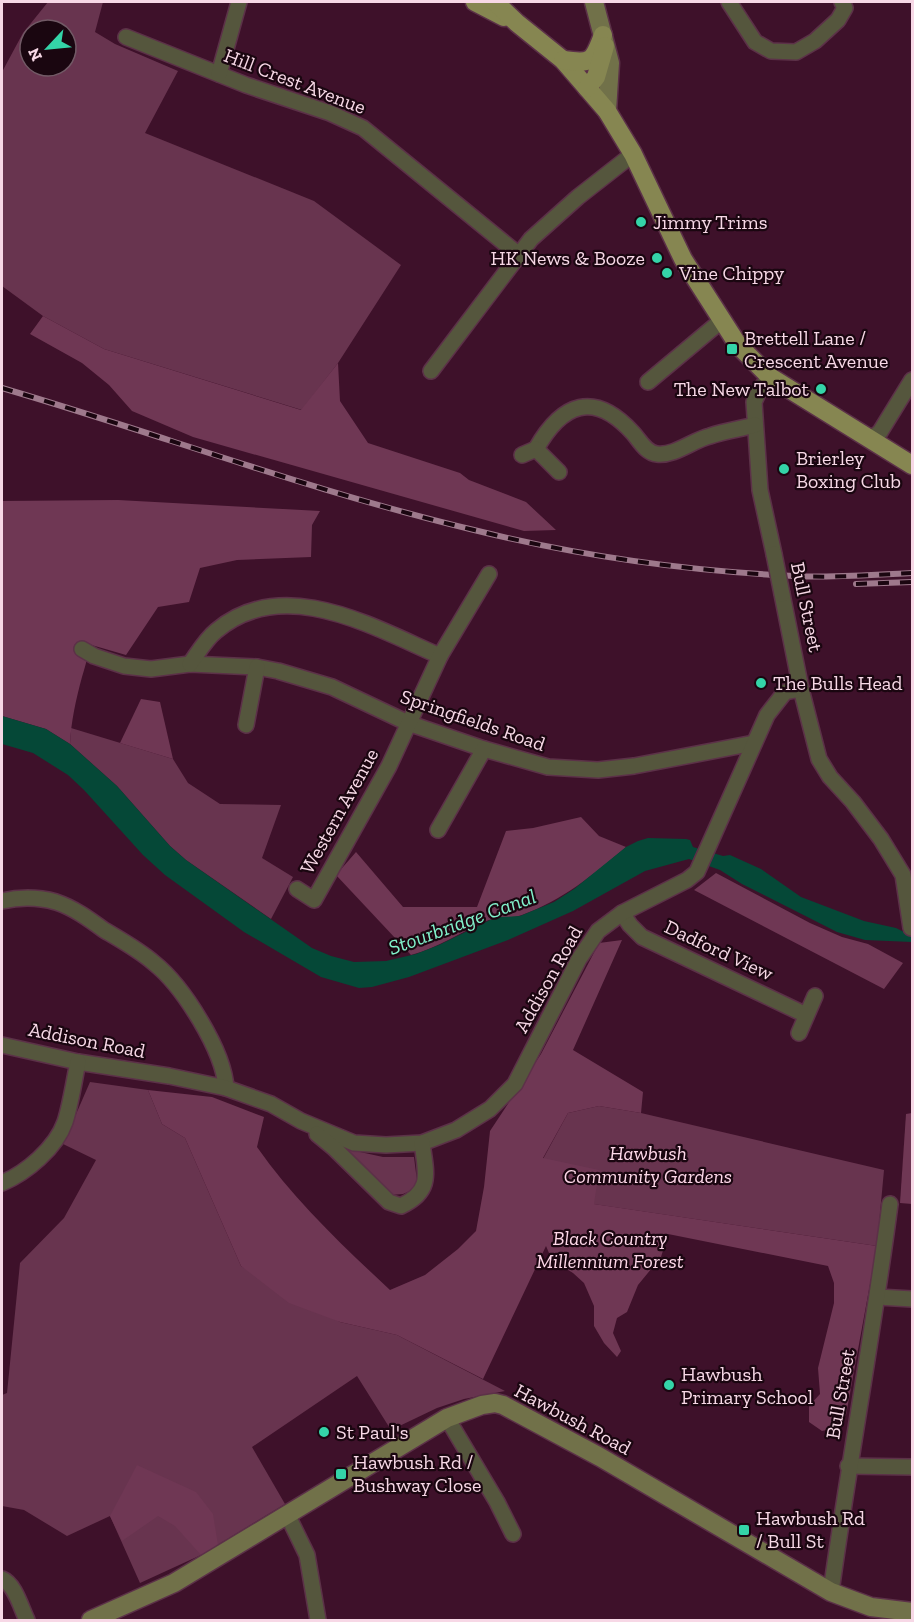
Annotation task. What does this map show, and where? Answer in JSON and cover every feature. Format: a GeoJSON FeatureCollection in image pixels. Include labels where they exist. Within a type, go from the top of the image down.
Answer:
{"type":"FeatureCollection","features":[{"type":"Feature","properties":{"kind":"main road"},"geometry":{"type":"LineString","coordinates":[[475,2],[516,23]]}},
{"type":"Feature","properties":{"kind":"main road"},"geometry":{"type":"LineString","coordinates":[[495,2],[516,23],[563,60],[607,111],[633,154],[683,259],[738,345],[770,377],[912,465]]}},
{"type":"Feature","properties":{"kind":"main road"},"geometry":{"type":"LineString","coordinates":[[563,60],[584,63],[596,56],[604,40]]}},
{"type":"Feature","properties":{"kind":"main road"},"geometry":{"type":"LineString","coordinates":[[587,88],[596,77],[604,40]]}},
{"type":"Feature","properties":{"kind":"street"},"geometry":{"type":"LineString","coordinates":[[219,74],[239,2]]}},
{"type":"Feature","properties":{"kind":"street"},"geometry":{"type":"LineString","coordinates":[[594,2],[610,63],[607,111]]}},
{"type":"Feature","properties":{"kind":"street"},"geometry":{"type":"LineString","coordinates":[[729,2],[755,42],[771,51],[796,52],[815,41],[837,20],[845,8],[842,2]]}},
{"type":"Feature","properties":{"kind":"street","name":"Hill Crest Avenue"},"geometry":{"type":"LineString","coordinates":[[126,37],[219,74],[330,113],[363,128],[519,255]]}},
{"type":"Feature","properties":{"kind":"street"},"geometry":{"type":"LineString","coordinates":[[431,371],[531,239],[578,196],[633,154]]}},
{"type":"Feature","properties":{"kind":"street"},"geometry":{"type":"LineString","coordinates":[[648,382],[721,321]]}},
{"type":"Feature","properties":{"kind":"street","name":"Bull Street"},"geometry":{"type":"LineString","coordinates":[[770,377],[760,389],[754,402],[760,490],[801,688],[819,759],[830,777],[853,802],[881,839],[903,875],[911,928]]}},
{"type":"Feature","properties":{"kind":"street"},"geometry":{"type":"LineString","coordinates":[[871,439],[880,432],[912,380]]}},
{"type":"Feature","properties":{"kind":"street"},"geometry":{"type":"LineString","coordinates":[[559,472],[529,452],[554,423],[565,414],[580,407],[595,406],[615,417],[646,449],[657,454],[675,450],[707,436],[755,425]]}},
{"type":"Feature","properties":{"kind":"street"},"geometry":{"type":"LineString","coordinates":[[408,723],[440,656],[489,574]]}},
{"type":"Feature","properties":{"kind":"street"},"geometry":{"type":"LineString","coordinates":[[190,664],[215,632],[240,615],[264,607],[296,605],[351,617],[440,656]]}},
{"type":"Feature","properties":{"kind":"street","name":"Springfields Road"},"geometry":{"type":"LineString","coordinates":[[82,649],[94,656],[123,666],[151,669],[190,664],[257,667],[332,687],[408,723],[484,749],[548,767],[598,770],[634,766],[754,743]]}},
{"type":"Feature","properties":{"kind":"street"},"geometry":{"type":"LineString","coordinates":[[246,725],[257,667]]}},
{"type":"Feature","properties":{"kind":"street","name":"Addison Road"},"geometry":{"type":"LineString","coordinates":[[2,1045],[78,1062],[226,1088],[271,1104],[301,1121],[354,1143],[386,1145],[435,1140],[490,1109],[515,1084],[588,943],[598,931],[622,913],[687,880],[697,872],[767,715],[785,692],[801,688]]}},
{"type":"Feature","properties":{"kind":"street","name":"Western Avenue"},"geometry":{"type":"LineString","coordinates":[[297,889],[314,900],[388,766],[408,723]]}},
{"type":"Feature","properties":{"kind":"street"},"geometry":{"type":"LineString","coordinates":[[438,830],[484,749]]}},
{"type":"Feature","properties":{"kind":"street"},"geometry":{"type":"LineString","coordinates":[[2,901],[34,898],[72,908],[155,963],[182,992],[199,1019],[225,1072],[226,1088]]}},
{"type":"Feature","properties":{"kind":"street","name":"Dadford View"},"geometry":{"type":"LineString","coordinates":[[622,913],[642,937],[806,1015]]}},
{"type":"Feature","properties":{"kind":"street"},"geometry":{"type":"LineString","coordinates":[[799,1033],[815,996]]}},
{"type":"Feature","properties":{"kind":"street"},"geometry":{"type":"LineString","coordinates":[[2,1183],[17,1177],[56,1139],[64,1123],[78,1062]]}},
{"type":"Feature","properties":{"kind":"street","name":"Addison Road"},"geometry":{"type":"LineString","coordinates":[[301,1121],[334,1148],[389,1202],[401,1206],[413,1200],[423,1190],[426,1175],[422,1143]]}},
{"type":"Feature","properties":{"kind":"street","name":"Bull Street"},"geometry":{"type":"LineString","coordinates":[[831,1592],[848,1466],[878,1297],[890,1204]]}},
{"type":"Feature","properties":{"kind":"street"},"geometry":{"type":"LineString","coordinates":[[878,1297],[912,1299]]}},
{"type":"Feature","properties":{"kind":"street","name":"Hawbush Road"},"geometry":{"type":"LineString","coordinates":[[91,1620],[174,1583],[447,1418],[482,1405],[503,1405],[600,1457],[831,1592],[871,1607],[912,1612]]}},
{"type":"Feature","properties":{"kind":"street"},"geometry":{"type":"LineString","coordinates":[[447,1418],[497,1502],[513,1534]]}},
{"type":"Feature","properties":{"kind":"street"},"geometry":{"type":"LineString","coordinates":[[848,1466],[912,1467]]}},
{"type":"Feature","properties":{"kind":"street"},"geometry":{"type":"LineString","coordinates":[[287,1514],[307,1555],[318,1620]]}},
{"type":"Feature","properties":{"kind":"street"},"geometry":{"type":"LineString","coordinates":[[2,1579],[14,1592],[27,1620]]}},
{"type":"Feature","properties":{"kind":"green space"},"geometry":{"type":"Polygon","coordinates":[[[48,2],[103,2],[95,32],[115,44],[178,71],[145,133],[314,201],[401,265],[338,363],[302,410],[104,349],[43,316],[2,286],[2,72],[18,42],[18,78],[78,78],[78,18],[35,18],[48,2]]]}},
{"type":"Feature","properties":{"kind":"green space"},"geometry":{"type":"Polygon","coordinates":[[[43,316],[104,349],[301,410],[338,363],[340,401],[368,443],[460,473],[469,480],[526,502],[556,530],[524,531],[193,437],[132,411],[109,385],[82,363],[30,334],[43,316]]]}},
{"type":"Feature","properties":{"kind":"green space"},"geometry":{"type":"Polygon","coordinates":[[[118,500],[320,511],[312,525],[311,557],[237,560],[200,568],[189,602],[158,607],[126,655],[88,644],[88,654],[74,710],[70,744],[46,729],[2,716],[2,501],[118,500]]]}},
{"type":"Feature","properties":{"kind":"green space"},"geometry":{"type":"Polygon","coordinates":[[[141,699],[160,702],[173,759],[120,743],[141,699]]]}},
{"type":"Feature","properties":{"kind":"green space"},"geometry":{"type":"Polygon","coordinates":[[[71,728],[173,759],[188,783],[220,804],[281,805],[262,858],[293,877],[271,919],[186,860],[170,846],[117,786],[70,744],[71,728]]]}},
{"type":"Feature","properties":{"kind":"green space"},"geometry":{"type":"Polygon","coordinates":[[[581,817],[599,836],[626,847],[589,877],[551,902],[522,915],[486,921],[440,944],[411,955],[336,875],[356,852],[403,907],[477,907],[506,831],[533,828],[581,817]]]}},
{"type":"Feature","properties":{"kind":"green space"},"geometry":{"type":"Polygon","coordinates":[[[716,873],[810,923],[842,937],[868,944],[903,963],[884,989],[694,890],[716,873]]]}},
{"type":"Feature","properties":{"kind":"green space","name":"Black Country Millennium Forest"},"geometry":{"type":"Polygon","coordinates":[[[622,940],[573,1050],[643,1092],[641,1113],[599,1106],[568,1113],[543,1158],[599,1170],[594,1204],[877,1246],[846,1415],[836,1428],[822,1431],[809,1422],[809,1406],[820,1394],[818,1368],[834,1303],[834,1283],[828,1266],[668,1234],[661,1257],[638,1285],[627,1312],[617,1318],[613,1333],[621,1351],[617,1357],[604,1343],[594,1326],[594,1306],[584,1283],[552,1260],[546,1246],[483,1379],[397,1335],[340,1322],[289,1303],[241,1266],[185,1138],[162,1124],[148,1090],[212,1097],[264,1117],[257,1147],[271,1167],[303,1204],[390,1290],[425,1275],[458,1249],[476,1231],[484,1187],[490,1131],[541,1054],[599,943],[622,940]]]}},
{"type":"Feature","properties":{"kind":"green space"},"geometry":{"type":"Polygon","coordinates":[[[90,1082],[148,1090],[162,1124],[185,1138],[241,1266],[340,1322],[397,1335],[505,1391],[464,1399],[437,1408],[391,1430],[357,1376],[252,1447],[285,1504],[201,1555],[140,1583],[110,1516],[67,1536],[24,1510],[2,1506],[2,1395],[7,1393],[20,1263],[64,1218],[96,1160],[63,1144],[90,1082]]]}},
{"type":"Feature","properties":{"kind":"green space","name":"Hawbush Community Gardens"},"geometry":{"type":"Polygon","coordinates":[[[599,1106],[641,1113],[884,1170],[877,1246],[593,1204],[543,1159],[568,1113],[599,1106]]]}},
{"type":"Feature","properties":{"kind":"green space"},"geometry":{"type":"Polygon","coordinates":[[[912,1113],[912,1204],[900,1203],[906,1114],[912,1113]]]}},
{"type":"Feature","properties":{"kind":"green space"},"geometry":{"type":"Polygon","coordinates":[[[342,1148],[383,1157],[414,1157],[417,1181],[412,1190],[403,1194],[390,1195],[342,1148]]]}},
{"type":"Feature","properties":{"kind":"green space"},"geometry":{"type":"Polygon","coordinates":[[[137,1465],[196,1492],[213,1514],[218,1545],[201,1555],[175,1526],[158,1516],[122,1541],[110,1516],[137,1465]]]}},
{"type":"Feature","properties":{"kind":"shaded area"},"geometry":{"type":"Polygon","coordinates":[[[2,716],[46,729],[70,744],[117,786],[170,846],[186,860],[312,948],[354,962],[386,961],[416,954],[490,920],[520,916],[554,902],[574,889],[626,847],[648,838],[686,839],[690,840],[693,847],[723,856],[730,855],[761,869],[801,897],[864,921],[912,934],[912,942],[865,940],[837,932],[742,884],[720,870],[689,859],[645,871],[573,911],[508,940],[409,977],[372,987],[359,988],[321,977],[244,932],[165,875],[143,855],[68,775],[33,753],[2,744],[2,716]]]}},
{"type":"Feature","properties":{"kind":"railway"},"geometry":{"type":"LineString","coordinates":[[2,388],[355,498],[474,530],[553,547],[633,561],[755,574],[824,577],[912,573]]}},
{"type":"Feature","properties":{"kind":"railway"},"geometry":{"type":"LineString","coordinates":[[856,584],[912,582]]}},
{"type":"Feature","properties":{"kind":"place","name":"Jimmy Trims"},"geometry":{"type":"Point","coordinates":[641,222]}},
{"type":"Feature","properties":{"kind":"place","name":"HK News & Booze"},"geometry":{"type":"Point","coordinates":[657,258]}},
{"type":"Feature","properties":{"kind":"place","name":"Vine Chippy"},"geometry":{"type":"Point","coordinates":[667,273]}},
{"type":"Feature","properties":{"kind":"place","name":"Brettell Lane / Crescent Avenue"},"geometry":{"type":"Point","coordinates":[732,349]}},
{"type":"Feature","properties":{"kind":"place","name":"The New Talbot"},"geometry":{"type":"Point","coordinates":[821,389]}},
{"type":"Feature","properties":{"kind":"place","name":"Brierley Boxing Club"},"geometry":{"type":"Point","coordinates":[784,469]}},
{"type":"Feature","properties":{"kind":"place","name":"The Bulls Head"},"geometry":{"type":"Point","coordinates":[761,683]}},
{"type":"Feature","properties":{"kind":"place","name":"Hawbush Primary School"},"geometry":{"type":"Point","coordinates":[669,1385]}},
{"type":"Feature","properties":{"kind":"place","name":"St Paul's"},"geometry":{"type":"Point","coordinates":[324,1432]}},
{"type":"Feature","properties":{"kind":"place","name":"Hawbush Rd / Bushway Close"},"geometry":{"type":"Point","coordinates":[341,1474]}},
{"type":"Feature","properties":{"kind":"place","name":"Hawbush Rd / Bull St"},"geometry":{"type":"Point","coordinates":[744,1530]}},
{"type":"Feature","properties":{"kind":"water label","name":"Stourbridge Canal"},"geometry":{"type":"Point","coordinates":[462,922]}}]}
